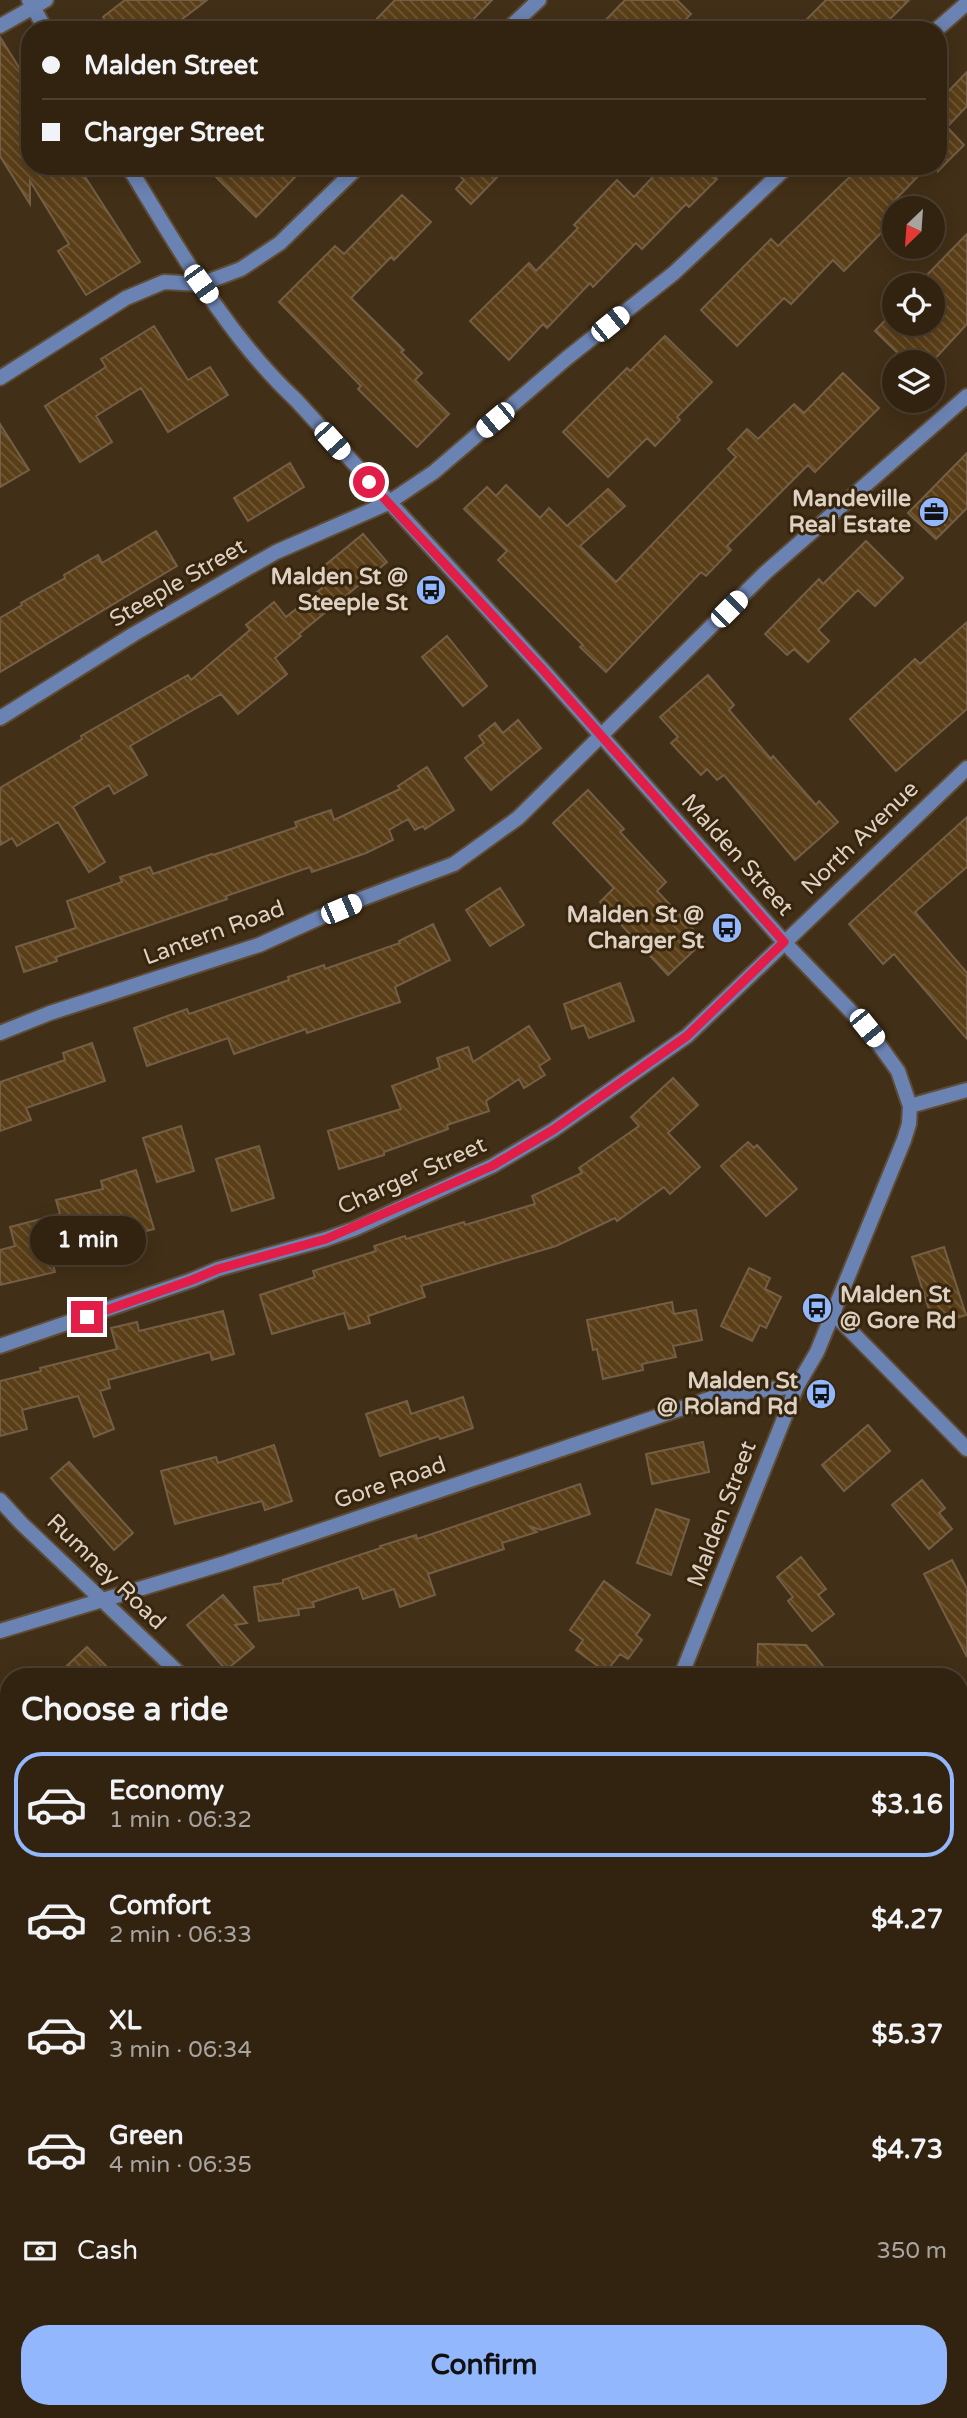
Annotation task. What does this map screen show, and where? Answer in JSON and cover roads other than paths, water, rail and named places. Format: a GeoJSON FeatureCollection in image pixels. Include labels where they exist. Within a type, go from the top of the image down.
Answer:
{"type":"FeatureCollection","features":[{"type":"Feature","properties":{"kind":"street"},"geometry":{"type":"LineString","coordinates":[[517,21],[539,0]]}},
{"type":"Feature","properties":{"kind":"street"},"geometry":{"type":"LineString","coordinates":[[0,26],[36,2],[43,21]]}},
{"type":"Feature","properties":{"kind":"street"},"geometry":{"type":"LineString","coordinates":[[946,21],[967,3]]}},
{"type":"Feature","properties":{"kind":"street","name":"Malden Street"},"geometry":{"type":"LineString","coordinates":[[134,175],[201,284],[269,375],[296,400],[784,942],[867,1028],[898,1071],[910,1106],[909,1124],[904,1140],[817,1352],[797,1386],[684,1668]]}},
{"type":"Feature","properties":{"kind":"street"},"geometry":{"type":"LineString","coordinates":[[0,379],[125,298],[164,282],[201,284],[241,269],[280,243],[350,175]]}},
{"type":"Feature","properties":{"kind":"street","name":"Steeple Street"},"geometry":{"type":"LineString","coordinates":[[0,719],[134,634],[276,552],[388,503],[434,472],[567,358],[674,273],[778,175]]}},
{"type":"Feature","properties":{"kind":"street","name":"Lantern Road"},"geometry":{"type":"LineString","coordinates":[[0,1033],[50,1013],[259,945],[454,864],[517,818],[765,573],[967,396]]}},
{"type":"Feature","properties":{"kind":"street","name":"North Avenue"},"geometry":{"type":"LineString","coordinates":[[784,942],[967,768]]}},
{"type":"Feature","properties":{"kind":"street","name":"Charger Street"},"geometry":{"type":"LineString","coordinates":[[0,1346],[218,1269],[326,1239],[492,1166],[553,1130],[687,1036],[784,942]]}},
{"type":"Feature","properties":{"kind":"street"},"geometry":{"type":"LineString","coordinates":[[910,1106],[967,1090]]}},
{"type":"Feature","properties":{"kind":"street"},"geometry":{"type":"LineString","coordinates":[[833,1313],[967,1449]]}},
{"type":"Feature","properties":{"kind":"street","name":"Gore Road"},"geometry":{"type":"LineString","coordinates":[[0,1631],[235,1560],[721,1395],[797,1386]]}},
{"type":"Feature","properties":{"kind":"street","name":"Rumney Road"},"geometry":{"type":"LineString","coordinates":[[0,1500],[174,1668]]}},
{"type":"Feature","properties":{"kind":"place","name":"Mandeville Real Estate"},"geometry":{"type":"Point","coordinates":[934,512]}},
{"type":"Feature","properties":{"kind":"place","name":"Malden St @ Steeple St"},"geometry":{"type":"Point","coordinates":[431,590]}},
{"type":"Feature","properties":{"kind":"place","name":"Malden St @ Charger St"},"geometry":{"type":"Point","coordinates":[727,928]}},
{"type":"Feature","properties":{"kind":"place","name":"Malden St @ Gore Rd"},"geometry":{"type":"Point","coordinates":[817,1308]}},
{"type":"Feature","properties":{"kind":"place","name":"Malden St @ Roland Rd"},"geometry":{"type":"Point","coordinates":[821,1394]}}]}
